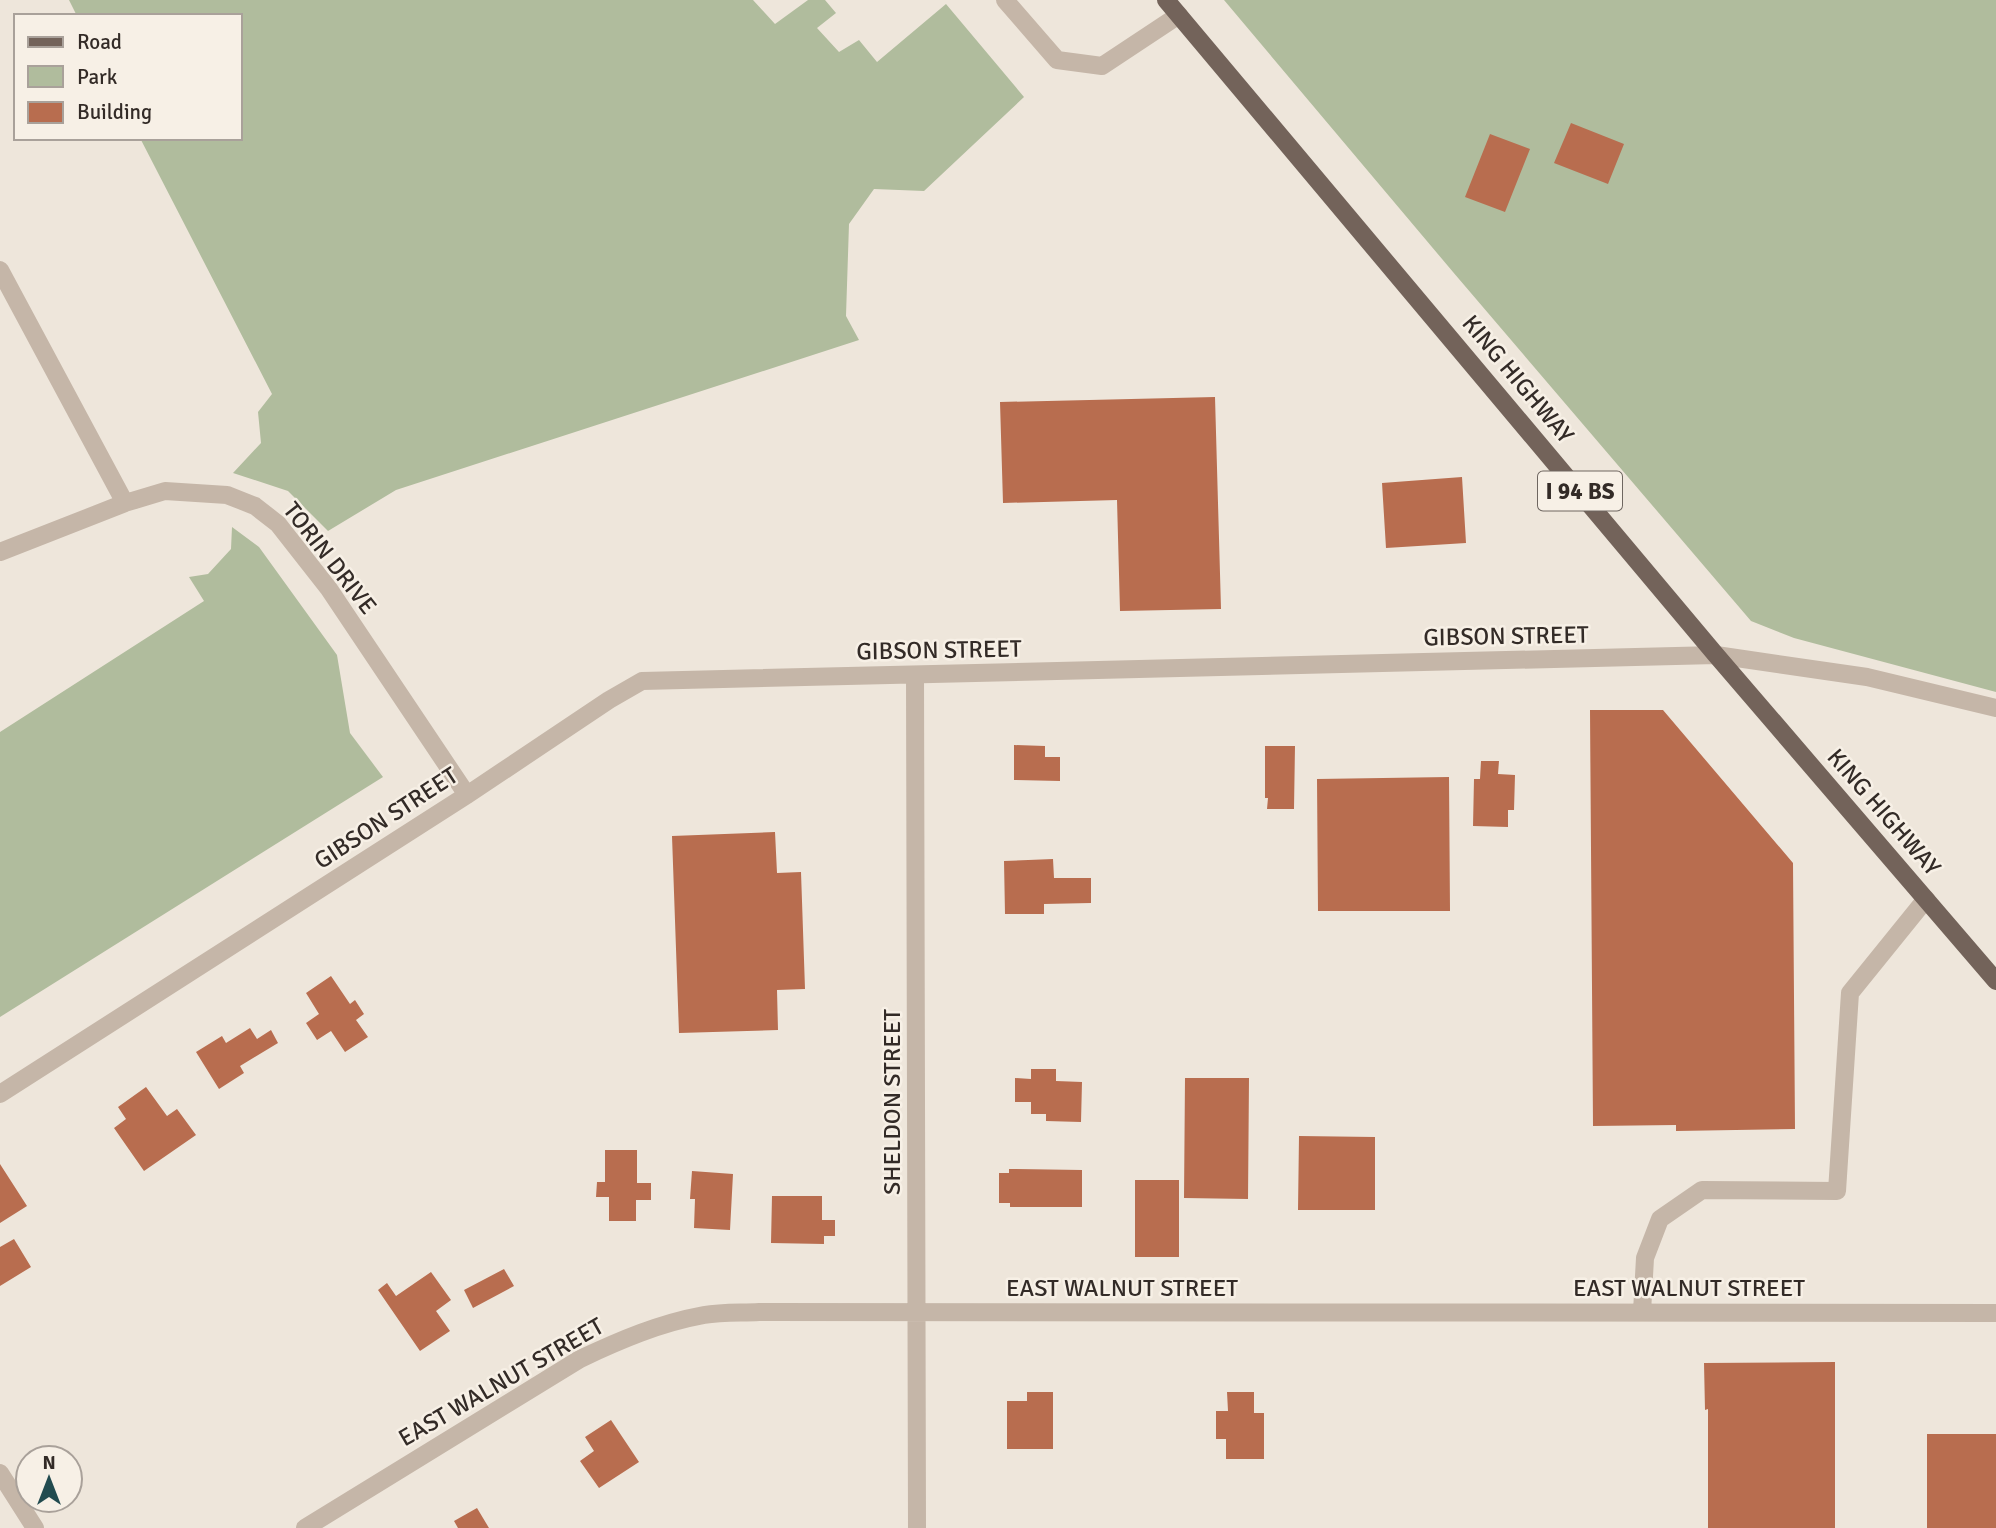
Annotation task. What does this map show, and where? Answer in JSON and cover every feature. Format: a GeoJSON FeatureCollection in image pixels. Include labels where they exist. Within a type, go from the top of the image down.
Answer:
{"type":"FeatureCollection","features":[{"type":"Feature","properties":{"kind":"main road","name":"KING HIGHWAY"},"geometry":{"type":"LineString","coordinates":[[1166,0],[1716,655],[1996,981]]}},
{"type":"Feature","properties":{"kind":"street"},"geometry":{"type":"LineString","coordinates":[[1005,0],[1057,60],[1102,66],[1179,15]]}},
{"type":"Feature","properties":{"kind":"street"},"geometry":{"type":"LineString","coordinates":[[0,270],[125,503]]}},
{"type":"Feature","properties":{"kind":"street","name":"TORIN DRIVE"},"geometry":{"type":"LineString","coordinates":[[0,552],[125,503],[164,491],[227,495],[255,506],[278,524],[329,589],[467,795]]}},
{"type":"Feature","properties":{"kind":"street","name":"GIBSON STREET"},"geometry":{"type":"LineString","coordinates":[[0,1094],[642,681],[1716,655],[1867,677],[1996,708]]}},
{"type":"Feature","properties":{"kind":"street","name":"SHELDON STREET"},"geometry":{"type":"LineString","coordinates":[[915,675],[917,1528]]}},
{"type":"Feature","properties":{"kind":"street"},"geometry":{"type":"LineString","coordinates":[[1642,1312],[1645,1258],[1660,1219],[1702,1190],[1837,1191],[1850,993],[1926,899]]}},
{"type":"Feature","properties":{"kind":"street","name":"EAST WALNUT STREET"},"geometry":{"type":"LineString","coordinates":[[305,1528],[580,1359],[658,1326],[706,1315],[759,1312],[1996,1313]]}},
{"type":"Feature","properties":{"kind":"street"},"geometry":{"type":"LineString","coordinates":[[0,1473],[35,1528]]}},
{"type":"Feature","properties":{"kind":"green space"},"geometry":{"type":"Polygon","coordinates":[[[69,0],[753,0],[775,24],[808,0],[825,0],[836,13],[817,28],[839,52],[859,40],[877,62],[946,4],[1024,97],[924,191],[874,189],[849,224],[846,316],[859,340],[396,490],[328,531],[288,491],[233,473],[261,443],[258,412],[272,394],[141,140],[242,140],[242,14],[76,14],[69,0]]]}},
{"type":"Feature","properties":{"kind":"green space"},"geometry":{"type":"Polygon","coordinates":[[[1224,0],[1996,0],[1996,692],[1794,638],[1751,621],[1224,0]]]}},
{"type":"Feature","properties":{"kind":"green space"},"geometry":{"type":"Polygon","coordinates":[[[232,527],[259,547],[337,655],[350,733],[383,777],[0,1017],[0,732],[204,601],[189,577],[208,574],[231,549],[232,527]]]}},
{"type":"Feature","properties":{"kind":"building"},"geometry":{"type":"Polygon","coordinates":[[[1571,123],[1624,144],[1608,184],[1554,163],[1571,123]]]}},
{"type":"Feature","properties":{"kind":"building"},"geometry":{"type":"Polygon","coordinates":[[[1490,134],[1530,149],[1505,212],[1465,197],[1490,134]]]}},
{"type":"Feature","properties":{"kind":"building"},"geometry":{"type":"Polygon","coordinates":[[[1215,397],[1221,609],[1120,611],[1117,500],[1003,503],[1000,402],[1215,397]]]}},
{"type":"Feature","properties":{"kind":"building"},"geometry":{"type":"Polygon","coordinates":[[[1462,477],[1466,543],[1386,548],[1382,483],[1462,477]]]}},
{"type":"Feature","properties":{"kind":"building"},"geometry":{"type":"Polygon","coordinates":[[[1590,710],[1663,710],[1793,863],[1795,1129],[1676,1131],[1676,1125],[1593,1126],[1590,710]]]}},
{"type":"Feature","properties":{"kind":"building"},"geometry":{"type":"Polygon","coordinates":[[[1014,745],[1045,746],[1045,757],[1060,757],[1060,781],[1014,780],[1014,745]]]}},
{"type":"Feature","properties":{"kind":"building"},"geometry":{"type":"Polygon","coordinates":[[[1265,746],[1295,746],[1294,809],[1267,809],[1265,746]]]}},
{"type":"Feature","properties":{"kind":"building"},"geometry":{"type":"Polygon","coordinates":[[[1481,761],[1499,761],[1498,774],[1515,775],[1514,810],[1508,810],[1508,827],[1473,826],[1474,779],[1480,779],[1481,761]]]}},
{"type":"Feature","properties":{"kind":"building"},"geometry":{"type":"Polygon","coordinates":[[[1449,777],[1450,911],[1318,911],[1317,779],[1449,777]]]}},
{"type":"Feature","properties":{"kind":"building"},"geometry":{"type":"Polygon","coordinates":[[[775,832],[777,873],[801,872],[805,989],[777,990],[778,1030],[679,1033],[672,836],[775,832]]]}},
{"type":"Feature","properties":{"kind":"building"},"geometry":{"type":"Polygon","coordinates":[[[1053,859],[1054,878],[1091,878],[1091,903],[1044,904],[1044,914],[1005,914],[1004,861],[1053,859]]]}},
{"type":"Feature","properties":{"kind":"building"},"geometry":{"type":"Polygon","coordinates":[[[331,976],[350,1004],[355,1000],[364,1014],[356,1020],[368,1037],[345,1052],[331,1031],[317,1040],[306,1023],[319,1014],[306,993],[331,976]]]}},
{"type":"Feature","properties":{"kind":"building"},"geometry":{"type":"Polygon","coordinates":[[[250,1028],[257,1039],[271,1030],[278,1043],[240,1066],[244,1073],[219,1089],[196,1052],[222,1036],[226,1043],[250,1028]]]}},
{"type":"Feature","properties":{"kind":"building"},"geometry":{"type":"Polygon","coordinates":[[[1031,1069],[1056,1069],[1056,1081],[1082,1082],[1081,1122],[1046,1121],[1046,1114],[1031,1114],[1031,1102],[1015,1102],[1015,1078],[1031,1079],[1031,1069]]]}},
{"type":"Feature","properties":{"kind":"building"},"geometry":{"type":"Polygon","coordinates":[[[1185,1078],[1249,1078],[1248,1199],[1184,1198],[1185,1078]]]}},
{"type":"Feature","properties":{"kind":"building"},"geometry":{"type":"Polygon","coordinates":[[[146,1087],[167,1116],[177,1109],[196,1135],[144,1171],[114,1128],[126,1119],[118,1107],[146,1087]]]}},
{"type":"Feature","properties":{"kind":"building"},"geometry":{"type":"Polygon","coordinates":[[[1299,1136],[1375,1137],[1375,1210],[1298,1210],[1299,1136]]]}},
{"type":"Feature","properties":{"kind":"building"},"geometry":{"type":"Polygon","coordinates":[[[605,1150],[637,1150],[637,1183],[651,1183],[651,1200],[636,1200],[636,1221],[609,1221],[609,1197],[596,1197],[597,1182],[605,1182],[605,1150]]]}},
{"type":"Feature","properties":{"kind":"building"},"geometry":{"type":"Polygon","coordinates":[[[0,1164],[27,1206],[0,1223],[0,1164]]]}},
{"type":"Feature","properties":{"kind":"building"},"geometry":{"type":"Polygon","coordinates":[[[1009,1169],[1082,1170],[1082,1207],[1010,1207],[1010,1203],[999,1203],[999,1173],[1009,1173],[1009,1169]]]}},
{"type":"Feature","properties":{"kind":"building"},"geometry":{"type":"Polygon","coordinates":[[[692,1171],[733,1174],[730,1230],[694,1228],[695,1199],[690,1199],[692,1171]]]}},
{"type":"Feature","properties":{"kind":"building"},"geometry":{"type":"Polygon","coordinates":[[[1135,1180],[1179,1180],[1179,1257],[1135,1257],[1135,1180]]]}},
{"type":"Feature","properties":{"kind":"building"},"geometry":{"type":"Polygon","coordinates":[[[772,1196],[822,1196],[822,1220],[835,1220],[835,1236],[824,1236],[824,1244],[771,1243],[772,1196]]]}},
{"type":"Feature","properties":{"kind":"building"},"geometry":{"type":"Polygon","coordinates":[[[14,1239],[31,1267],[0,1286],[0,1247],[14,1239]]]}},
{"type":"Feature","properties":{"kind":"building"},"geometry":{"type":"Polygon","coordinates":[[[504,1269],[514,1286],[473,1308],[464,1290],[504,1269]]]}},
{"type":"Feature","properties":{"kind":"building"},"geometry":{"type":"Polygon","coordinates":[[[431,1272],[451,1300],[436,1311],[450,1331],[420,1351],[378,1290],[387,1283],[396,1296],[431,1272]]]}},
{"type":"Feature","properties":{"kind":"building"},"geometry":{"type":"Polygon","coordinates":[[[1835,1362],[1835,1528],[1708,1528],[1708,1409],[1705,1410],[1704,1363],[1835,1362]]]}},
{"type":"Feature","properties":{"kind":"building"},"geometry":{"type":"Polygon","coordinates":[[[1027,1392],[1053,1392],[1053,1449],[1007,1449],[1007,1401],[1027,1401],[1027,1392]]]}},
{"type":"Feature","properties":{"kind":"building"},"geometry":{"type":"Polygon","coordinates":[[[1227,1392],[1254,1392],[1254,1413],[1264,1413],[1264,1459],[1226,1459],[1226,1439],[1216,1439],[1216,1411],[1228,1411],[1227,1392]]]}},
{"type":"Feature","properties":{"kind":"building"},"geometry":{"type":"Polygon","coordinates":[[[611,1420],[639,1462],[599,1488],[580,1461],[594,1451],[585,1437],[611,1420]]]}},
{"type":"Feature","properties":{"kind":"building"},"geometry":{"type":"Polygon","coordinates":[[[1927,1434],[1996,1434],[1996,1528],[1927,1528],[1927,1434]]]}},
{"type":"Feature","properties":{"kind":"building"},"geometry":{"type":"Polygon","coordinates":[[[477,1508],[489,1528],[458,1528],[454,1521],[477,1508]]]}}]}
